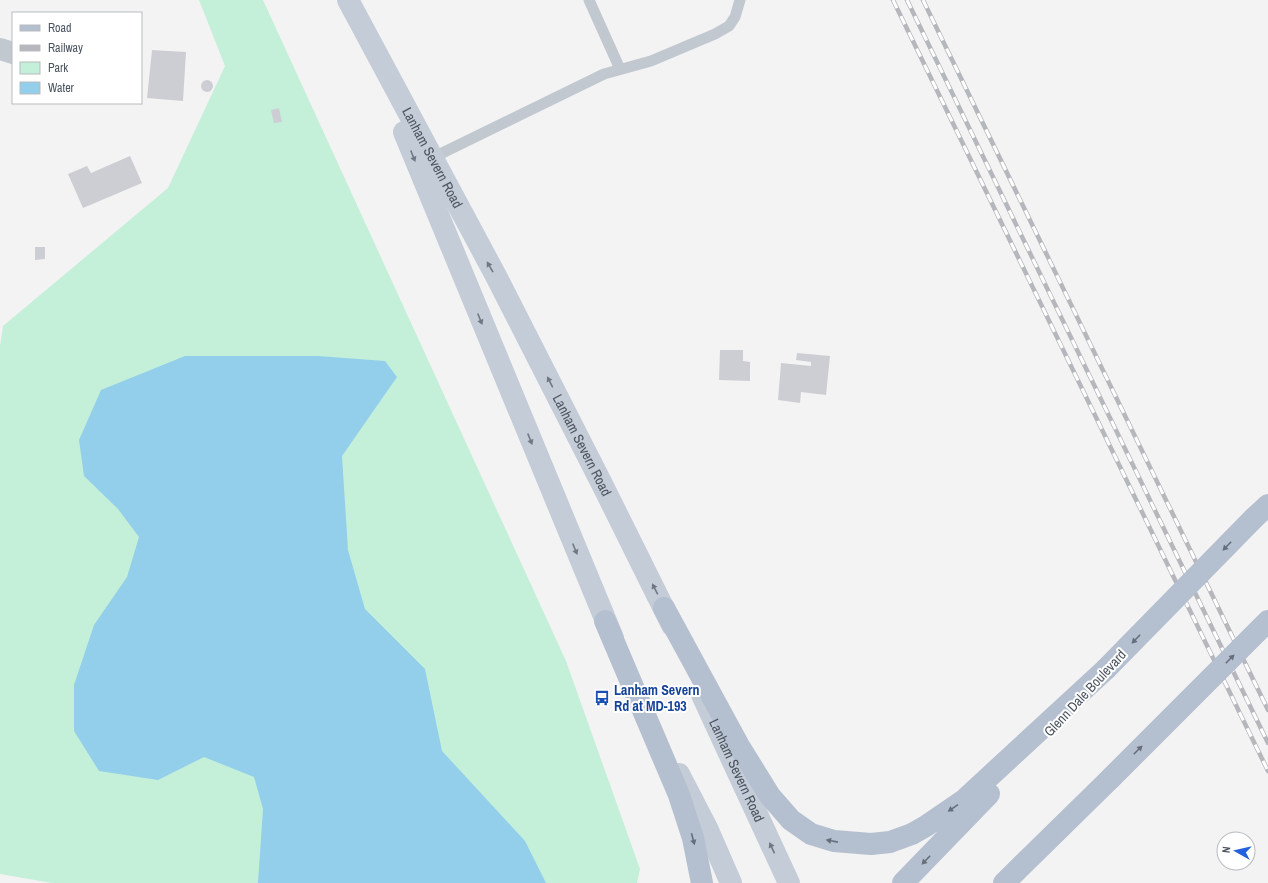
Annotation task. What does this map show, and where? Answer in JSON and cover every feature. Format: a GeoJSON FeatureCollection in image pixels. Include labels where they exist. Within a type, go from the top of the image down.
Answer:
{"type":"FeatureCollection","features":[{"type":"Feature","properties":{"kind":"main road","name":"Lanham Severn Road"},"geometry":{"type":"LineString","coordinates":[[352,8],[496,276],[664,608],[713,722],[789,883]]}},
{"type":"Feature","properties":{"kind":"main road","name":"Lanham Severn Road"},"geometry":{"type":"LineString","coordinates":[[352,8],[605,621],[706,828],[731,883]]}},
{"type":"Feature","properties":{"kind":"main road","name":"Glenn Dale Boulevard"},"geometry":{"type":"LineString","coordinates":[[903,883],[1106,669],[1261,512]]}},
{"type":"Feature","properties":{"kind":"main road"},"geometry":{"type":"LineString","coordinates":[[664,608],[739,746],[770,796],[791,820],[811,834],[834,842],[871,844],[890,842],[912,834],[926,826],[964,800],[1106,669]]}},
{"type":"Feature","properties":{"kind":"main road"},"geometry":{"type":"LineString","coordinates":[[605,621],[679,795],[693,838],[702,883]]}},
{"type":"Feature","properties":{"kind":"main road"},"geometry":{"type":"LineString","coordinates":[[1004,883],[1268,621]]}},
{"type":"Feature","properties":{"kind":"main road"},"geometry":{"type":"LineString","coordinates":[[1022,883],[1110,778]]}},
{"type":"Feature","properties":{"kind":"street"},"geometry":{"type":"LineString","coordinates":[[0,49],[12,53]]}},
{"type":"Feature","properties":{"kind":"lane"},"geometry":{"type":"LineString","coordinates":[[589,0],[620,69]]}},
{"type":"Feature","properties":{"kind":"lane"},"geometry":{"type":"LineString","coordinates":[[432,158],[578,86],[620,69],[651,61],[715,34],[729,26],[735,17],[740,0]]}},
{"type":"Feature","properties":{"kind":"green space"},"geometry":{"type":"Polygon","coordinates":[[[199,0],[263,0],[566,661],[640,869],[637,883],[52,883],[0,874],[0,346],[3,326],[168,188],[225,66],[199,0]]]}},
{"type":"Feature","properties":{"kind":"water"},"geometry":{"type":"Polygon","coordinates":[[[185,356],[318,356],[385,361],[397,377],[342,456],[348,550],[365,609],[425,669],[442,751],[525,841],[546,883],[258,883],[263,809],[254,777],[204,757],[158,780],[99,771],[74,731],[74,685],[94,625],[127,577],[139,537],[118,509],[84,476],[79,440],[101,390],[185,356]]]}},
{"type":"Feature","properties":{"kind":"building"},"geometry":{"type":"Polygon","coordinates":[[[152,50],[186,52],[183,101],[147,98],[152,50]]]}},
{"type":"Feature","properties":{"kind":"building"},"geometry":{"type":"Polygon","coordinates":[[[205,80],[209,80],[213,86],[209,92],[205,92],[201,88],[201,84],[205,80]]]}},
{"type":"Feature","properties":{"kind":"building"},"geometry":{"type":"Polygon","coordinates":[[[279,108],[282,122],[274,123],[271,110],[279,108]]]}},
{"type":"Feature","properties":{"kind":"building"},"geometry":{"type":"Polygon","coordinates":[[[130,156],[142,183],[83,208],[68,174],[87,166],[91,173],[130,156]]]}},
{"type":"Feature","properties":{"kind":"building"},"geometry":{"type":"Polygon","coordinates":[[[35,247],[45,247],[45,259],[35,260],[35,247]]]}},
{"type":"Feature","properties":{"kind":"building"},"geometry":{"type":"Polygon","coordinates":[[[720,350],[743,350],[743,361],[750,362],[750,381],[719,380],[720,350]]]}},
{"type":"Feature","properties":{"kind":"building"},"geometry":{"type":"Polygon","coordinates":[[[797,353],[830,356],[826,395],[801,392],[800,403],[778,400],[781,363],[811,366],[811,362],[796,360],[797,353]]]}},
{"type":"Feature","properties":{"kind":"railway"},"geometry":{"type":"LineString","coordinates":[[893,0],[1268,771]]}},
{"type":"Feature","properties":{"kind":"railway"},"geometry":{"type":"LineString","coordinates":[[907,0],[1268,743]]}},
{"type":"Feature","properties":{"kind":"railway"},"geometry":{"type":"LineString","coordinates":[[923,0],[1268,710]]}},
{"type":"Feature","properties":{"kind":"place","name":"Lanham Severn Rd at MD-193"},"geometry":{"type":"Point","coordinates":[602,698]}}]}
